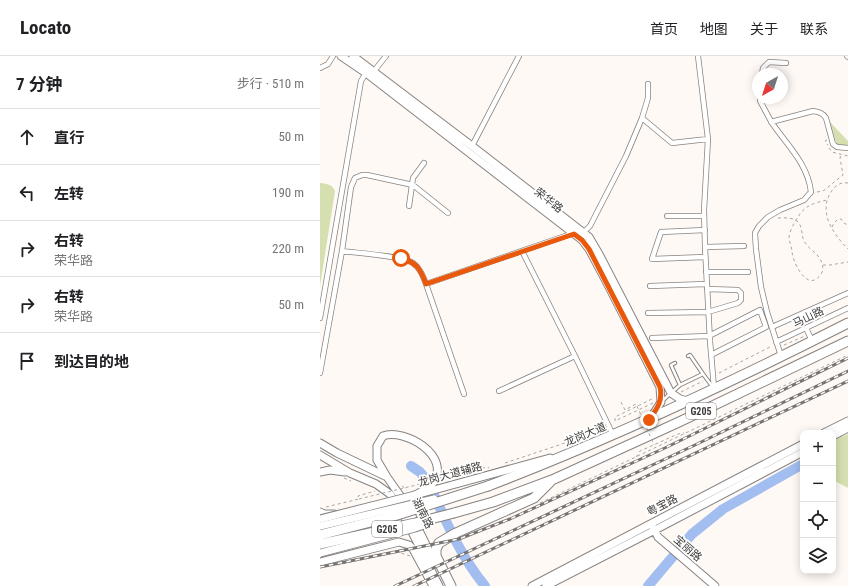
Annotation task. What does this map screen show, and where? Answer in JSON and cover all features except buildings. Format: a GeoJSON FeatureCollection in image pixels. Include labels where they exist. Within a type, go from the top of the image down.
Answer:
{"type":"FeatureCollection","features":[{"type":"Feature","properties":{"kind":"highway","name":"龙岗大道"},"geometry":{"type":"LineString","coordinates":[[320,535],[394,516],[488,486],[585,448],[649,420],[781,356],[809,338],[848,323]]}},
{"type":"Feature","properties":{"kind":"highway","name":"G205"},"geometry":{"type":"LineString","coordinates":[[320,544],[454,513],[493,502],[552,480],[672,425],[848,341]]}},
{"type":"Feature","properties":{"kind":"highway"},"geometry":{"type":"LineString","coordinates":[[451,586],[437,559],[436,552],[439,543],[456,533],[534,498],[552,480]]}},
{"type":"Feature","properties":{"kind":"main road","name":"荣华路"},"geometry":{"type":"LineString","coordinates":[[341,56],[366,73],[582,240],[589,249],[606,281],[660,387],[661,392],[658,400]]}},
{"type":"Feature","properties":{"kind":"main road","name":"荣华路"},"geometry":{"type":"LineString","coordinates":[[353,56],[589,237],[597,249],[674,392]]}},
{"type":"Feature","properties":{"kind":"main road"},"geometry":{"type":"LineString","coordinates":[[674,392],[680,399],[688,401]]}},
{"type":"Feature","properties":{"kind":"main road"},"geometry":{"type":"LineString","coordinates":[[649,420],[658,400]]}},
{"type":"Feature","properties":{"kind":"main road"},"geometry":{"type":"LineString","coordinates":[[830,430],[848,420]]}},
{"type":"Feature","properties":{"kind":"main road"},"geometry":{"type":"LineString","coordinates":[[836,434],[848,428]]}},
{"type":"Feature","properties":{"kind":"main road"},"geometry":{"type":"LineString","coordinates":[[386,477],[376,455],[377,446],[380,439],[383,436],[393,434],[417,443],[432,454],[436,463],[437,472],[433,483],[415,496]]}},
{"type":"Feature","properties":{"kind":"main road","name":"湖南路"},"geometry":{"type":"LineString","coordinates":[[320,443],[386,477],[406,504],[446,586]]}},
{"type":"Feature","properties":{"kind":"main road","name":"粤宝路"},"geometry":{"type":"LineString","coordinates":[[546,586],[800,446]]}},
{"type":"Feature","properties":{"kind":"main road","name":"龙岗大道辅路"},"geometry":{"type":"LineString","coordinates":[[320,519],[350,513],[415,496],[585,448]]}},
{"type":"Feature","properties":{"kind":"main road","name":"粤宝路"},"geometry":{"type":"LineString","coordinates":[[532,586],[800,454]]}},
{"type":"Feature","properties":{"kind":"main road","name":"湖南路"},"geometry":{"type":"LineString","coordinates":[[320,455],[350,473],[362,477],[383,489],[397,503],[439,586]]}},
{"type":"Feature","properties":{"kind":"main road"},"geometry":{"type":"LineString","coordinates":[[320,472],[330,470],[350,473]]}},
{"type":"Feature","properties":{"kind":"main road","name":"龙岗大道辅路"},"geometry":{"type":"LineString","coordinates":[[320,526],[488,486]]}},
{"type":"Feature","properties":{"kind":"main road"},"geometry":{"type":"LineString","coordinates":[[320,512],[329,515],[350,513]]}},
{"type":"Feature","properties":{"kind":"main road"},"geometry":{"type":"LineString","coordinates":[[320,553],[416,528],[454,513]]}},
{"type":"Feature","properties":{"kind":"main road","name":"宝丽路"},"geometry":{"type":"LineString","coordinates":[[653,527],[658,537],[715,586]]}},
{"type":"Feature","properties":{"kind":"main road"},"geometry":{"type":"LineString","coordinates":[[320,562],[388,544],[403,543],[409,545],[413,549],[432,586]]}},
{"type":"Feature","properties":{"kind":"street"},"geometry":{"type":"LineString","coordinates":[[320,68],[328,64],[333,56]]}},
{"type":"Feature","properties":{"kind":"street"},"geometry":{"type":"LineString","coordinates":[[374,71],[386,56]]}},
{"type":"Feature","properties":{"kind":"street"},"geometry":{"type":"LineString","coordinates":[[472,146],[519,56]]}},
{"type":"Feature","properties":{"kind":"street"},"geometry":{"type":"LineString","coordinates":[[698,56],[708,139],[704,230],[709,336],[714,388]]}},
{"type":"Feature","properties":{"kind":"street"},"geometry":{"type":"LineString","coordinates":[[763,68],[769,62],[786,63]]}},
{"type":"Feature","properties":{"kind":"street"},"geometry":{"type":"LineString","coordinates":[[320,318],[360,81],[366,73]]}},
{"type":"Feature","properties":{"kind":"street"},"geometry":{"type":"LineString","coordinates":[[426,284],[586,230],[590,226],[626,156],[642,118],[648,98],[648,84]]}},
{"type":"Feature","properties":{"kind":"street"},"geometry":{"type":"LineString","coordinates":[[762,104],[771,122],[806,170],[811,192],[804,200],[780,210],[768,217],[759,226],[755,233],[761,287],[781,356]]}},
{"type":"Feature","properties":{"kind":"street"},"geometry":{"type":"LineString","coordinates":[[771,122],[813,111],[819,112],[824,114],[826,118],[833,144],[837,147],[848,148]]}},
{"type":"Feature","properties":{"kind":"street"},"geometry":{"type":"LineString","coordinates":[[642,118],[672,144],[708,139]]}},
{"type":"Feature","properties":{"kind":"street"},"geometry":{"type":"LineString","coordinates":[[409,206],[413,178],[424,163]]}},
{"type":"Feature","properties":{"kind":"street"},"geometry":{"type":"LineString","coordinates":[[320,373],[342,251],[351,187],[355,178],[362,175],[413,185],[448,213]]}},
{"type":"Feature","properties":{"kind":"street"},"geometry":{"type":"LineString","coordinates":[[667,216],[704,216]]}},
{"type":"Feature","properties":{"kind":"street"},"geometry":{"type":"LineString","coordinates":[[704,230],[661,232],[652,259],[705,257]]}},
{"type":"Feature","properties":{"kind":"street"},"geometry":{"type":"LineString","coordinates":[[705,247],[744,246]]}},
{"type":"Feature","properties":{"kind":"street"},"geometry":{"type":"LineString","coordinates":[[342,251],[401,258],[412,261],[417,266],[426,284],[464,394]]}},
{"type":"Feature","properties":{"kind":"street"},"geometry":{"type":"LineString","coordinates":[[522,251],[613,435]]}},
{"type":"Feature","properties":{"kind":"street"},"geometry":{"type":"LineString","coordinates":[[706,272],[748,272]]}},
{"type":"Feature","properties":{"kind":"street"},"geometry":{"type":"LineString","coordinates":[[648,313],[708,312],[738,303],[741,300],[741,292],[738,290],[707,286],[650,286]]}},
{"type":"Feature","properties":{"kind":"street"},"geometry":{"type":"LineString","coordinates":[[772,327],[848,293]]}},
{"type":"Feature","properties":{"kind":"street","name":"马山路"},"geometry":{"type":"LineString","coordinates":[[776,342],[848,308]]}},
{"type":"Feature","properties":{"kind":"street"},"geometry":{"type":"LineString","coordinates":[[652,338],[709,336],[760,310],[766,327],[711,355]]}},
{"type":"Feature","properties":{"kind":"street"},"geometry":{"type":"LineString","coordinates":[[806,328],[809,338]]}},
{"type":"Feature","properties":{"kind":"street"},"geometry":{"type":"LineString","coordinates":[[499,391],[575,356]]}},
{"type":"Feature","properties":{"kind":"lane"},"geometry":{"type":"LineString","coordinates":[[688,356],[690,355],[714,388]]}},
{"type":"Feature","properties":{"kind":"lane"},"geometry":{"type":"LineString","coordinates":[[675,363],[671,365],[680,385]]}},
{"type":"Feature","properties":{"kind":"lane"},"geometry":{"type":"LineString","coordinates":[[658,400],[674,392],[680,385],[703,374]]}},
{"type":"Feature","properties":{"kind":"path"},"geometry":{"type":"LineString","coordinates":[[832,152],[848,157]]}},
{"type":"Feature","properties":{"kind":"path"},"geometry":{"type":"LineString","coordinates":[[815,192],[823,191],[843,175],[840,158],[841,154]]}},
{"type":"Feature","properties":{"kind":"path"},"geometry":{"type":"LineString","coordinates":[[768,217],[788,218],[796,221],[800,226],[804,240],[820,258],[823,270],[818,278],[810,280],[802,275],[792,257],[789,237],[796,221],[800,213],[807,206],[826,200],[837,185],[848,183]]}},
{"type":"Feature","properties":{"kind":"path"},"geometry":{"type":"LineString","coordinates":[[826,200],[826,209],[831,228],[848,249]]}},
{"type":"Feature","properties":{"kind":"path"},"geometry":{"type":"LineString","coordinates":[[831,228],[838,219],[841,219],[845,224],[848,224]]}},
{"type":"Feature","properties":{"kind":"path"},"geometry":{"type":"LineString","coordinates":[[822,265],[848,262]]}},
{"type":"Feature","properties":{"kind":"path"},"geometry":{"type":"LineString","coordinates":[[784,345],[809,338]]}},
{"type":"Feature","properties":{"kind":"path"},"geometry":{"type":"LineString","coordinates":[[719,373],[772,347]]}},
{"type":"Feature","properties":{"kind":"path"},"geometry":{"type":"LineString","coordinates":[[539,503],[848,355]]}},
{"type":"Feature","properties":{"kind":"path"},"geometry":{"type":"LineString","coordinates":[[674,392],[682,392],[704,380]]}},
{"type":"Feature","properties":{"kind":"path"},"geometry":{"type":"LineString","coordinates":[[651,399],[658,400],[615,421],[615,417],[651,399]]}},
{"type":"Feature","properties":{"kind":"path"},"geometry":{"type":"LineString","coordinates":[[621,402],[625,410],[636,404],[637,406]]}},
{"type":"Feature","properties":{"kind":"path"},"geometry":{"type":"LineString","coordinates":[[637,406],[654,445]]}},
{"type":"Feature","properties":{"kind":"path"},"geometry":{"type":"LineString","coordinates":[[504,464],[562,444],[604,426]]}},
{"type":"Feature","properties":{"kind":"path"},"geometry":{"type":"LineString","coordinates":[[635,458],[640,451],[678,434],[685,434]]}},
{"type":"Feature","properties":{"kind":"path"},"geometry":{"type":"LineString","coordinates":[[326,507],[487,467],[491,468]]}},
{"type":"Feature","properties":{"kind":"path"},"geometry":{"type":"LineString","coordinates":[[339,476],[355,482]]}},
{"type":"Feature","properties":{"kind":"path"},"geometry":{"type":"LineString","coordinates":[[359,499],[358,496],[376,491],[371,489]]}},
{"type":"Feature","properties":{"kind":"path"},"geometry":{"type":"LineString","coordinates":[[332,566],[398,552],[404,554]]}},
{"type":"Feature","properties":{"kind":"green space"},"geometry":{"type":"Polygon","coordinates":[[[829,121],[848,141],[848,145],[838,148],[829,121]]]}},
{"type":"Feature","properties":{"kind":"green space"},"geometry":{"type":"Polygon","coordinates":[[[320,183],[331,186],[335,191],[320,286],[320,183]]]}},
{"type":"Feature","properties":{"kind":"green space"},"geometry":{"type":"Polygon","coordinates":[[[848,434],[848,488],[836,482],[836,440],[848,434]]]}},
{"type":"Feature","properties":{"kind":"waterway"},"geometry":{"type":"LineString","coordinates":[[411,466],[420,472],[427,480],[467,561],[485,586]]}},
{"type":"Feature","properties":{"kind":"waterway"},"geometry":{"type":"LineString","coordinates":[[648,586],[692,534],[723,509],[800,466]]}},
{"type":"Feature","properties":{"kind":"railway"},"geometry":{"type":"LineString","coordinates":[[320,567],[459,539],[510,519],[667,447],[848,358]]}},
{"type":"Feature","properties":{"kind":"railway"},"geometry":{"type":"LineString","coordinates":[[395,586],[695,445],[848,371]]}},
{"type":"Feature","properties":{"kind":"railway"},"geometry":{"type":"LineString","coordinates":[[414,586],[848,381]]}},
{"type":"Feature","properties":{"kind":"route"},"geometry":{"type":"LineString","coordinates":[[401,258],[412,261],[417,266],[426,284],[574,234],[582,240],[589,249],[660,387],[661,402],[649,420]]}}]}
